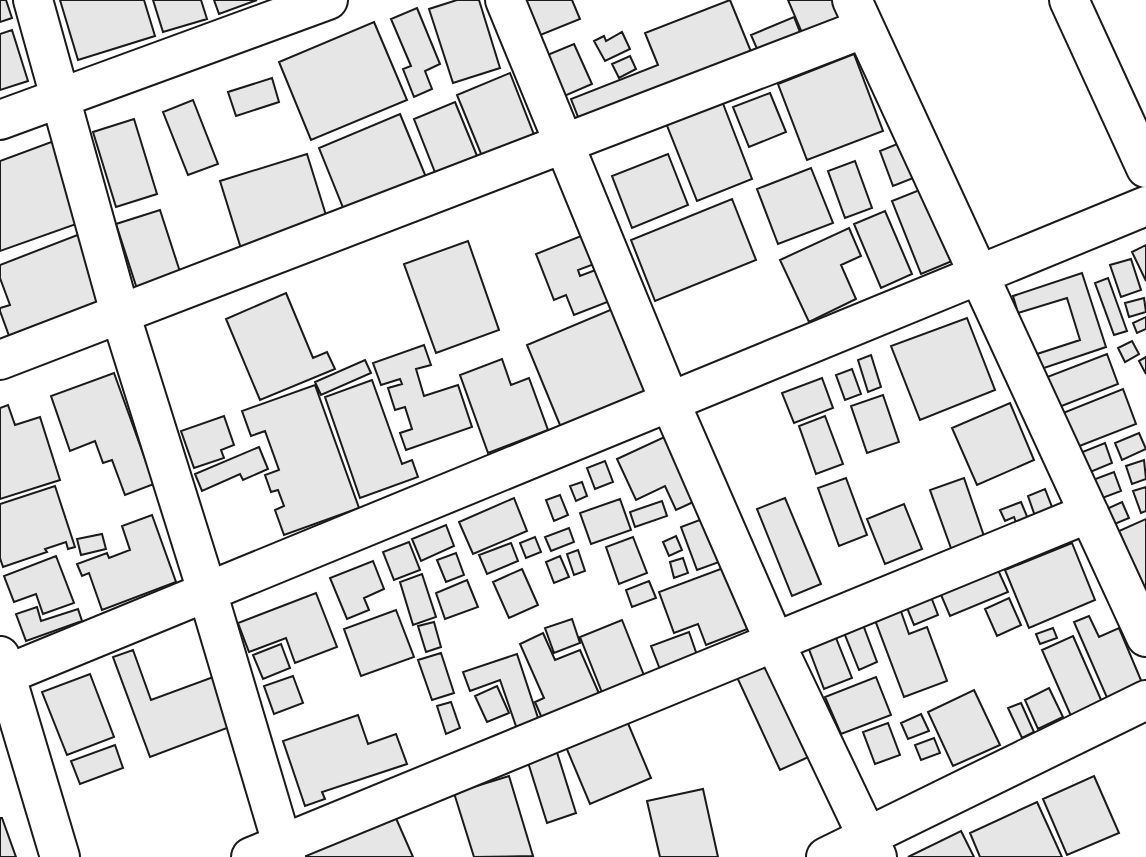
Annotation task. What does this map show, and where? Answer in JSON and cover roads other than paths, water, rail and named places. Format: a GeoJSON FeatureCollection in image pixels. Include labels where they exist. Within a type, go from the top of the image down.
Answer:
{"type":"FeatureCollection","features":[{"type":"Feature","properties":{"kind":"street"},"geometry":{"type":"LineString","coordinates":[[33,0],[120,313],[207,591],[273,853],[1089,513]]}},
{"type":"Feature","properties":{"kind":"street"},"geometry":{"type":"LineString","coordinates":[[0,120],[328,0]]}},
{"type":"Feature","properties":{"kind":"street"},"geometry":{"type":"LineString","coordinates":[[505,0],[670,402],[775,643],[873,847]]}},
{"type":"Feature","properties":{"kind":"street"},"geometry":{"type":"LineString","coordinates":[[1069,0],[1146,168]]}},
{"type":"Feature","properties":{"kind":"street"},"geometry":{"type":"LineString","coordinates":[[0,360],[563,144],[859,14],[1146,637]]}},
{"type":"Feature","properties":{"kind":"street"},"geometry":{"type":"LineString","coordinates":[[61,857],[2,669],[207,591],[1146,206]]}},
{"type":"Feature","properties":{"kind":"street"},"geometry":{"type":"LineString","coordinates":[[826,857],[873,847],[1146,701]]}}]}
